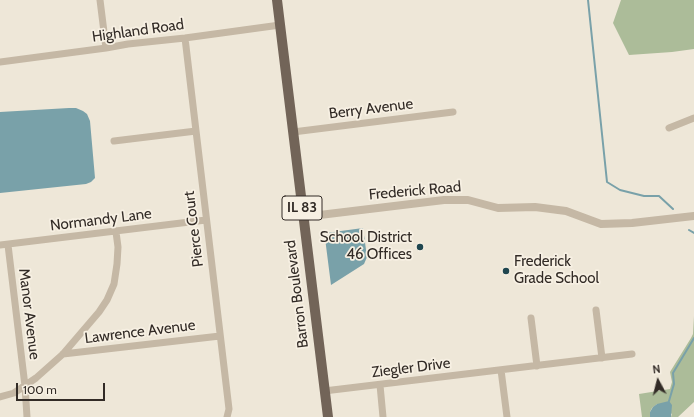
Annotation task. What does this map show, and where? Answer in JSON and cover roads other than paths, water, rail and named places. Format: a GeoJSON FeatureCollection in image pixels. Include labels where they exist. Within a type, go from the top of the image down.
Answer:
{"type":"FeatureCollection","features":[{"type":"Feature","properties":{"kind":"main road","name":"Barron Boulevard"},"geometry":{"type":"LineString","coordinates":[[277,0],[328,417]]}},
{"type":"Feature","properties":{"kind":"street"},"geometry":{"type":"LineString","coordinates":[[100,0],[106,48]]}},
{"type":"Feature","properties":{"kind":"street","name":"Highland Road"},"geometry":{"type":"LineString","coordinates":[[0,62],[280,25]]}},
{"type":"Feature","properties":{"kind":"street","name":"Pierce Court"},"geometry":{"type":"LineString","coordinates":[[185,38],[229,409],[227,417]]}},
{"type":"Feature","properties":{"kind":"street","name":"Berry Avenue"},"geometry":{"type":"LineString","coordinates":[[293,132],[453,112]]}},
{"type":"Feature","properties":{"kind":"street"},"geometry":{"type":"LineString","coordinates":[[669,128],[694,118]]}},
{"type":"Feature","properties":{"kind":"street"},"geometry":{"type":"LineString","coordinates":[[114,141],[196,131]]}},
{"type":"Feature","properties":{"kind":"street","name":"Frederick Road"},"geometry":{"type":"LineString","coordinates":[[303,217],[444,200],[468,200],[498,208],[535,207],[566,211],[601,224],[632,223],[694,216]]}},
{"type":"Feature","properties":{"kind":"street","name":"Normandy Lane"},"geometry":{"type":"LineString","coordinates":[[0,246],[206,220]]}},
{"type":"Feature","properties":{"kind":"street"},"geometry":{"type":"LineString","coordinates":[[0,397],[14,393],[25,386],[63,354],[99,312],[114,284],[118,247],[116,232]]}},
{"type":"Feature","properties":{"kind":"street","name":"Manor Avenue"},"geometry":{"type":"LineString","coordinates":[[8,245],[25,386],[27,417]]}},
{"type":"Feature","properties":{"kind":"street"},"geometry":{"type":"LineString","coordinates":[[596,310],[602,358]]}},
{"type":"Feature","properties":{"kind":"street"},"geometry":{"type":"LineString","coordinates":[[531,318],[537,366]]}},
{"type":"Feature","properties":{"kind":"street","name":"Lawrence Avenue"},"geometry":{"type":"LineString","coordinates":[[63,354],[220,336]]}},
{"type":"Feature","properties":{"kind":"street","name":"Ziegler Drive"},"geometry":{"type":"LineString","coordinates":[[324,391],[632,354]]}},
{"type":"Feature","properties":{"kind":"street"},"geometry":{"type":"LineString","coordinates":[[501,370],[507,417]]}},
{"type":"Feature","properties":{"kind":"street"},"geometry":{"type":"LineString","coordinates":[[380,385],[384,417]]}},
{"type":"Feature","properties":{"kind":"water"},"geometry":{"type":"Polygon","coordinates":[[[76,108],[83,111],[87,114],[90,121],[95,178],[86,184],[0,193],[0,112],[76,108]]]}},
{"type":"Feature","properties":{"kind":"water"},"geometry":{"type":"Polygon","coordinates":[[[363,228],[367,257],[364,264],[331,285],[325,238],[326,233],[363,228]]]}},
{"type":"Feature","properties":{"kind":"water"},"geometry":{"type":"Polygon","coordinates":[[[669,401],[672,405],[671,417],[650,417],[650,412],[653,407],[657,404],[669,401]]]}},
{"type":"Feature","properties":{"kind":"waterway"},"geometry":{"type":"LineString","coordinates":[[588,0],[607,182],[620,190],[644,196],[659,196],[673,209]]}},
{"type":"Feature","properties":{"kind":"waterway"},"geometry":{"type":"LineString","coordinates":[[689,230],[694,233]]}},
{"type":"Feature","properties":{"kind":"waterway"},"geometry":{"type":"LineString","coordinates":[[669,401],[674,384],[673,373],[694,338]]}},
{"type":"Feature","properties":{"kind":"place","name":"School District 46 Offices"},"geometry":{"type":"Point","coordinates":[420,247]}},
{"type":"Feature","properties":{"kind":"place","name":"Frederick Grade School"},"geometry":{"type":"Point","coordinates":[506,271]}}]}
